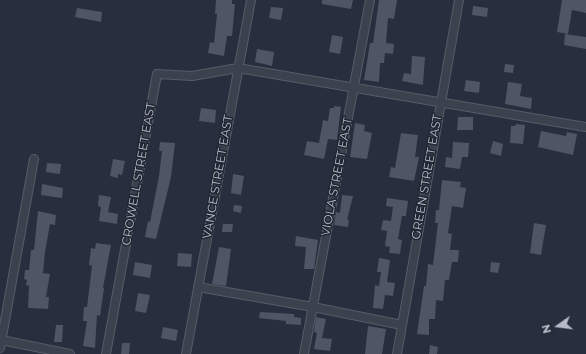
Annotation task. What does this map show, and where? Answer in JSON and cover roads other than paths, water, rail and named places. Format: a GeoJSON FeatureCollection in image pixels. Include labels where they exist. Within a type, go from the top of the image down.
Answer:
{"type":"FeatureCollection","features":[{"type":"Feature","properties":{"kind":"street","name":"VANCE STREET EAST"},"geometry":{"type":"LineString","coordinates":[[186,354],[251,0]]}},
{"type":"Feature","properties":{"kind":"street","name":"VIOLA STREET EAST"},"geometry":{"type":"LineString","coordinates":[[304,354],[370,0]]}},
{"type":"Feature","properties":{"kind":"street","name":"GREEN STREET EAST"},"geometry":{"type":"LineString","coordinates":[[397,354],[459,0]]}},
{"type":"Feature","properties":{"kind":"street"},"geometry":{"type":"LineString","coordinates":[[238,68],[586,127]]}},
{"type":"Feature","properties":{"kind":"street","name":"CROWELL STREET EAST"},"geometry":{"type":"LineString","coordinates":[[106,354],[157,74],[192,76],[238,68]]}},
{"type":"Feature","properties":{"kind":"street"},"geometry":{"type":"LineString","coordinates":[[34,159],[1,344],[70,354]]}},
{"type":"Feature","properties":{"kind":"street"},"geometry":{"type":"LineString","coordinates":[[198,287],[402,324]]}}]}
